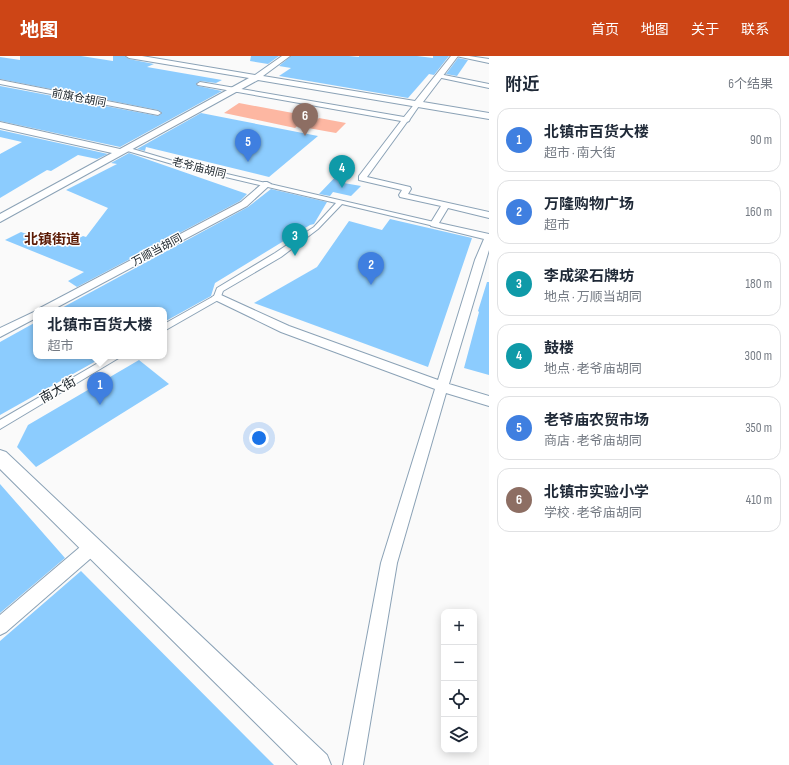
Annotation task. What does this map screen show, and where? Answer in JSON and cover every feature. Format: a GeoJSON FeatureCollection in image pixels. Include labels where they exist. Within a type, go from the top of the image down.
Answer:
{"type":"FeatureCollection","features":[{"type":"Feature","properties":{"kind":"street"},"geometry":{"type":"LineString","coordinates":[[129,56],[489,116]]}},
{"type":"Feature","properties":{"kind":"street"},"geometry":{"type":"LineString","coordinates":[[0,219],[257,77],[287,56]]}},
{"type":"Feature","properties":{"kind":"street"},"geometry":{"type":"LineString","coordinates":[[455,56],[362,178],[407,189],[403,195],[445,206],[489,215]]}},
{"type":"Feature","properties":{"kind":"street"},"geometry":{"type":"LineString","coordinates":[[459,56],[489,60]]}},
{"type":"Feature","properties":{"kind":"street"},"geometry":{"type":"LineString","coordinates":[[439,76],[489,86]]}},
{"type":"Feature","properties":{"kind":"street","name":"前旗仓胡同"},"geometry":{"type":"LineString","coordinates":[[0,82],[158,113]]}},
{"type":"Feature","properties":{"kind":"street"},"geometry":{"type":"LineString","coordinates":[[200,84],[407,120]]}},
{"type":"Feature","properties":{"kind":"street","name":"老爷庙胡同"},"geometry":{"type":"LineString","coordinates":[[0,124],[123,151],[434,224]]}},
{"type":"Feature","properties":{"kind":"street","name":"万顺当胡同"},"geometry":{"type":"LineString","coordinates":[[50,307],[244,204],[269,185]]}},
{"type":"Feature","properties":{"kind":"street"},"geometry":{"type":"LineString","coordinates":[[167,326],[219,294],[316,228],[341,202]]}},
{"type":"Feature","properties":{"kind":"street"},"geometry":{"type":"LineString","coordinates":[[353,765],[389,563],[443,387],[485,261],[489,238],[434,224],[445,206]]}},
{"type":"Feature","properties":{"kind":"street"},"geometry":{"type":"LineString","coordinates":[[219,294],[285,329],[443,387],[489,401]]}},
{"type":"Feature","properties":{"kind":"street"},"geometry":{"type":"LineString","coordinates":[[0,333],[33,316]]}},
{"type":"Feature","properties":{"kind":"street","name":"南大街"},"geometry":{"type":"LineString","coordinates":[[0,425],[112,359]]}},
{"type":"Feature","properties":{"kind":"street"},"geometry":{"type":"LineString","coordinates":[[0,457],[317,765]]}},
{"type":"Feature","properties":{"kind":"street"},"geometry":{"type":"LineString","coordinates":[[0,626],[92,546]]}},
{"type":"Feature","properties":{"kind":"shaded area"},"geometry":{"type":"Polygon","coordinates":[[[239,103],[309,116],[295,128],[224,113],[239,103]]]}},
{"type":"Feature","properties":{"kind":"shaded area"},"geometry":{"type":"Polygon","coordinates":[[[319,118],[346,123],[336,133],[308,128],[319,118]]]}},
{"type":"Feature","properties":{"kind":"building"},"geometry":{"type":"Polygon","coordinates":[[[20,56],[81,56],[113,61],[113,56],[125,56],[129,59],[154,64],[147,67],[222,80],[216,83],[200,81],[196,84],[198,86],[222,91],[120,147],[0,121],[0,86],[158,116],[162,113],[158,110],[0,79],[0,57],[20,60],[20,56]]]}},
{"type":"Feature","properties":{"kind":"building"},"geometry":{"type":"Polygon","coordinates":[[[251,56],[279,56],[268,64],[250,61],[251,56]]]}},
{"type":"Feature","properties":{"kind":"building"},"geometry":{"type":"Polygon","coordinates":[[[291,56],[417,56],[433,58],[433,56],[449,56],[434,75],[429,74],[408,98],[279,76],[291,68],[279,66],[291,56]]]}},
{"type":"Feature","properties":{"kind":"building"},"geometry":{"type":"Polygon","coordinates":[[[458,58],[468,60],[457,76],[446,74],[458,58]]]}},
{"type":"Feature","properties":{"kind":"building"},"geometry":{"type":"Polygon","coordinates":[[[201,113],[318,136],[269,177],[146,147],[145,151],[137,149],[201,113]]]}},
{"type":"Feature","properties":{"kind":"building"},"geometry":{"type":"Polygon","coordinates":[[[0,130],[108,154],[97,159],[78,155],[51,171],[47,170],[0,198],[0,154],[22,142],[0,137],[0,130]]]}},
{"type":"Feature","properties":{"kind":"building"},"geometry":{"type":"Polygon","coordinates":[[[129,153],[247,194],[240,201],[77,287],[68,281],[84,272],[5,240],[21,232],[63,247],[83,236],[86,237],[108,208],[66,190],[117,164],[111,163],[129,153]]]}},
{"type":"Feature","properties":{"kind":"building"},"geometry":{"type":"Polygon","coordinates":[[[340,172],[343,174],[338,182],[361,186],[351,196],[333,192],[330,196],[319,194],[340,172]]]}},
{"type":"Feature","properties":{"kind":"building"},"geometry":{"type":"Polygon","coordinates":[[[271,189],[327,202],[314,224],[215,283],[211,296],[167,320],[167,307],[64,307],[248,207],[271,189]]]}},
{"type":"Feature","properties":{"kind":"building"},"geometry":{"type":"Polygon","coordinates":[[[390,219],[472,238],[428,367],[254,303],[317,267],[349,221],[382,230],[390,219]]]}},
{"type":"Feature","properties":{"kind":"building"},"geometry":{"type":"Polygon","coordinates":[[[487,282],[489,282],[489,375],[464,368],[479,312],[478,311],[487,282]]]}},
{"type":"Feature","properties":{"kind":"building"},"geometry":{"type":"Polygon","coordinates":[[[33,324],[33,359],[100,359],[0,415],[0,342],[33,324]]]}},
{"type":"Feature","properties":{"kind":"building"},"geometry":{"type":"Polygon","coordinates":[[[139,360],[169,384],[36,467],[17,447],[28,425],[139,360]]]}},
{"type":"Feature","properties":{"kind":"building"},"geometry":{"type":"Polygon","coordinates":[[[0,484],[65,558],[0,613],[0,484]]]}},
{"type":"Feature","properties":{"kind":"building"},"geometry":{"type":"Polygon","coordinates":[[[81,571],[274,765],[0,765],[0,641],[81,571]]]}},
{"type":"Feature","properties":{"kind":"place","name":"北镇市实验小学"},"geometry":{"type":"Point","coordinates":[305,136]}},
{"type":"Feature","properties":{"kind":"place","name":"老爷庙农贸市场"},"geometry":{"type":"Point","coordinates":[248,162]}},
{"type":"Feature","properties":{"kind":"place","name":"鼓楼"},"geometry":{"type":"Point","coordinates":[342,188]}},
{"type":"Feature","properties":{"kind":"place","name":"李成梁石牌坊"},"geometry":{"type":"Point","coordinates":[295,256]}},
{"type":"Feature","properties":{"kind":"place","name":"万隆购物广场"},"geometry":{"type":"Point","coordinates":[371,285]}},
{"type":"Feature","properties":{"kind":"place","name":"北镇市百货大楼"},"geometry":{"type":"Point","coordinates":[100,405]}},
{"type":"Feature","properties":{"kind":"district","name":"北镇街道"},"geometry":{"type":"Point","coordinates":[52,239]}}]}
